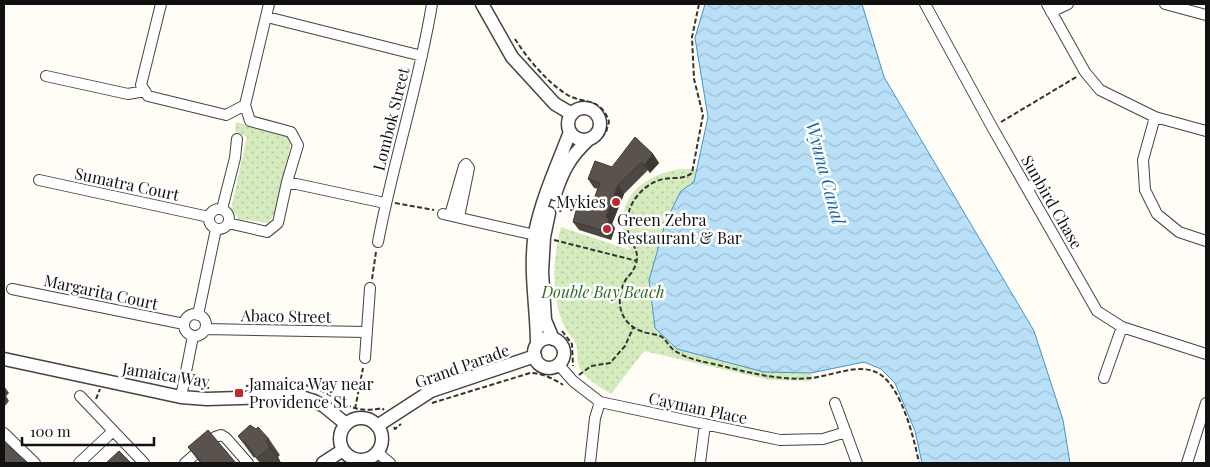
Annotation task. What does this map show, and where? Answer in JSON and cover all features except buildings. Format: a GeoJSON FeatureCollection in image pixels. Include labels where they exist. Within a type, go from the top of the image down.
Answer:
{"type":"FeatureCollection","features":[{"type":"Feature","properties":{"kind":"street"},"geometry":{"type":"LineString","coordinates":[[161,4],[141,85],[148,96],[226,115],[245,105]]}},
{"type":"Feature","properties":{"kind":"street"},"geometry":{"type":"LineString","coordinates":[[228,224],[267,232],[278,223],[298,145],[291,132],[250,121],[245,105],[269,4]]}},
{"type":"Feature","properties":{"kind":"street","name":"Lombok Street"},"geometry":{"type":"LineString","coordinates":[[378,242],[385,203],[425,45],[432,4]]}},
{"type":"Feature","properties":{"kind":"street"},"geometry":{"type":"LineString","coordinates":[[482,4],[512,57],[555,104],[572,114]]}},
{"type":"Feature","properties":{"kind":"street","name":"Sunbird Chase"},"geometry":{"type":"LineString","coordinates":[[925,4],[992,127],[1097,311],[1122,327],[1206,354]]}},
{"type":"Feature","properties":{"kind":"street"},"geometry":{"type":"LineString","coordinates":[[1068,4],[1049,8],[1085,72],[1100,90],[1154,117],[1206,131]]}},
{"type":"Feature","properties":{"kind":"street"},"geometry":{"type":"LineString","coordinates":[[1165,4],[1206,16]]}},
{"type":"Feature","properties":{"kind":"street"},"geometry":{"type":"LineString","coordinates":[[266,17],[422,56]]}},
{"type":"Feature","properties":{"kind":"street"},"geometry":{"type":"LineString","coordinates":[[46,76],[128,94],[145,91]]}},
{"type":"Feature","properties":{"kind":"street"},"geometry":{"type":"LineString","coordinates":[[581,108],[586,108],[596,113],[600,129],[592,142],[572,155],[559,180],[544,237],[542,272],[545,320],[557,334],[564,350],[563,358],[558,364],[549,368],[540,365],[536,350],[533,272],[535,234],[552,175],[570,132],[568,123],[572,114],[581,108]]}},
{"type":"Feature","properties":{"kind":"street"},"geometry":{"type":"LineString","coordinates":[[1154,117],[1143,160],[1145,190],[1157,214],[1171,226],[1179,232],[1206,241]]}},
{"type":"Feature","properties":{"kind":"street"},"geometry":{"type":"LineString","coordinates":[[570,132],[578,139],[592,142]]}},
{"type":"Feature","properties":{"kind":"street"},"geometry":{"type":"LineString","coordinates":[[222,209],[235,158],[237,139]]}},
{"type":"Feature","properties":{"kind":"street","name":"Sumatra Court"},"geometry":{"type":"LineString","coordinates":[[39,180],[208,217]]}},
{"type":"Feature","properties":{"kind":"street"},"geometry":{"type":"LineString","coordinates":[[287,182],[385,203]]}},
{"type":"Feature","properties":{"kind":"street"},"geometry":{"type":"LineString","coordinates":[[1027,188],[1038,182]]}},
{"type":"Feature","properties":{"kind":"street"},"geometry":{"type":"LineString","coordinates":[[222,209],[229,215],[228,224],[223,229],[216,229],[210,224],[208,217],[213,210],[222,209]]}},
{"type":"Feature","properties":{"kind":"street"},"geometry":{"type":"LineString","coordinates":[[451,215],[535,234]]}},
{"type":"Feature","properties":{"kind":"street"},"geometry":{"type":"LineString","coordinates":[[198,315],[216,229]]}},
{"type":"Feature","properties":{"kind":"street"},"geometry":{"type":"LineString","coordinates":[[366,358],[370,288]]}},
{"type":"Feature","properties":{"kind":"street","name":"Margarita Court"},"geometry":{"type":"LineString","coordinates":[[12,289],[184,324]]}},
{"type":"Feature","properties":{"kind":"street"},"geometry":{"type":"LineString","coordinates":[[191,315],[198,315],[205,321],[205,329],[199,335],[193,336],[186,332],[184,324],[191,315]]}},
{"type":"Feature","properties":{"kind":"street"},"geometry":{"type":"LineString","coordinates":[[1104,378],[1122,327]]}},
{"type":"Feature","properties":{"kind":"street","name":"Abaco Street"},"geometry":{"type":"LineString","coordinates":[[205,329],[366,332]]}},
{"type":"Feature","properties":{"kind":"street"},"geometry":{"type":"LineString","coordinates":[[536,350],[544,339],[557,334]]}},
{"type":"Feature","properties":{"kind":"street"},"geometry":{"type":"LineString","coordinates":[[181,397],[193,336]]}},
{"type":"Feature","properties":{"kind":"street","name":"Grand Parade"},"geometry":{"type":"LineString","coordinates":[[377,426],[431,391],[536,350]]}},
{"type":"Feature","properties":{"kind":"street","name":"Jamaica Way"},"geometry":{"type":"LineString","coordinates":[[4,359],[181,397],[207,399],[298,396],[324,406],[346,424]]}},
{"type":"Feature","properties":{"kind":"street","name":"Cayman Place"},"geometry":{"type":"LineString","coordinates":[[558,364],[576,378],[600,402],[780,440],[823,439],[846,432]]}},
{"type":"Feature","properties":{"kind":"street"},"geometry":{"type":"LineString","coordinates":[[80,396],[144,463]]}},
{"type":"Feature","properties":{"kind":"street"},"geometry":{"type":"LineString","coordinates":[[590,463],[595,418],[600,402]]}},
{"type":"Feature","properties":{"kind":"street"},"geometry":{"type":"LineString","coordinates":[[835,402],[857,463]]}},
{"type":"Feature","properties":{"kind":"street"},"geometry":{"type":"LineString","coordinates":[[1187,463],[1206,403]]}},
{"type":"Feature","properties":{"kind":"street"},"geometry":{"type":"LineString","coordinates":[[359,418],[372,421],[377,426],[381,432],[382,439],[377,452],[371,458],[356,460],[348,456],[343,450],[340,436],[346,424],[359,418]]}},
{"type":"Feature","properties":{"kind":"street"},"geometry":{"type":"LineString","coordinates":[[700,463],[705,424]]}},
{"type":"Feature","properties":{"kind":"street"},"geometry":{"type":"LineString","coordinates":[[79,463],[113,431]]}},
{"type":"Feature","properties":{"kind":"street"},"geometry":{"type":"LineString","coordinates":[[4,433],[35,463]]}},
{"type":"Feature","properties":{"kind":"street"},"geometry":{"type":"LineString","coordinates":[[186,463],[215,437],[221,436],[226,438],[248,463]]}},
{"type":"Feature","properties":{"kind":"street"},"geometry":{"type":"LineString","coordinates":[[323,463],[343,450]]}},
{"type":"Feature","properties":{"kind":"street"},"geometry":{"type":"LineString","coordinates":[[377,452],[390,463]]}},
{"type":"Feature","properties":{"kind":"path"},"geometry":{"type":"LineString","coordinates":[[699,4],[692,37],[694,79],[703,115],[692,173],[682,178],[664,179],[654,182],[637,195],[630,207],[627,218],[629,238],[638,253],[637,261],[626,279],[620,299],[620,308],[624,317],[633,328],[661,336],[675,351],[694,360],[768,377],[810,378],[860,368],[880,374],[892,386],[896,394],[912,432],[919,463]]}},
{"type":"Feature","properties":{"kind":"path"},"geometry":{"type":"LineString","coordinates":[[514,37],[536,66],[556,86],[575,98],[591,101],[605,112],[609,122],[608,127],[603,137],[592,142]]}},
{"type":"Feature","properties":{"kind":"path"},"geometry":{"type":"LineString","coordinates":[[992,127],[1085,72]]}},
{"type":"Feature","properties":{"kind":"path"},"geometry":{"type":"LineString","coordinates":[[560,213],[564,198]]}},
{"type":"Feature","properties":{"kind":"path"},"geometry":{"type":"LineString","coordinates":[[385,203],[396,203],[451,215]]}},
{"type":"Feature","properties":{"kind":"path"},"geometry":{"type":"LineString","coordinates":[[553,246],[554,240],[637,261]]}},
{"type":"Feature","properties":{"kind":"path"},"geometry":{"type":"LineString","coordinates":[[370,288],[378,242]]}},
{"type":"Feature","properties":{"kind":"path"},"geometry":{"type":"LineString","coordinates":[[427,405],[530,373],[555,379],[567,388],[591,366],[610,363],[625,346],[633,328]]}},
{"type":"Feature","properties":{"kind":"path"},"geometry":{"type":"LineString","coordinates":[[557,334],[572,344],[572,365],[576,378]]}},
{"type":"Feature","properties":{"kind":"path"},"geometry":{"type":"LineString","coordinates":[[355,409],[366,358]]}},
{"type":"Feature","properties":{"kind":"path"},"geometry":{"type":"LineString","coordinates":[[183,384],[214,388]]}},
{"type":"Feature","properties":{"kind":"path"},"geometry":{"type":"LineString","coordinates":[[242,387],[281,384],[308,386],[355,409],[382,408],[395,429],[402,423]]}},
{"type":"Feature","properties":{"kind":"green space"},"geometry":{"type":"Polygon","coordinates":[[[236,122],[286,135],[291,143],[275,213],[268,223],[239,219],[231,209],[247,137],[235,131],[236,122]]]}},
{"type":"Feature","properties":{"kind":"green space","name":"Double Bay Beach"},"geometry":{"type":"Polygon","coordinates":[[[680,169],[697,169],[694,182],[681,191],[666,221],[650,280],[655,328],[764,372],[811,373],[812,381],[769,380],[644,351],[611,394],[583,373],[578,363],[576,344],[565,328],[556,301],[554,276],[556,251],[561,227],[630,250],[622,223],[624,208],[629,199],[642,184],[650,179],[680,169]]]}},
{"type":"Feature","properties":{"kind":"water","name":"Wyuna Canal"},"geometry":{"type":"Polygon","coordinates":[[[705,4],[862,4],[884,77],[1034,331],[1063,420],[1070,463],[922,463],[915,431],[895,383],[881,369],[864,362],[811,373],[764,372],[677,349],[655,328],[649,280],[666,221],[681,191],[694,182],[708,117],[695,38],[705,4]]]}},
{"type":"Feature","properties":{"kind":"place","name":"Mykies"},"geometry":{"type":"Point","coordinates":[616,202]}},
{"type":"Feature","properties":{"kind":"place","name":"Green Zebra Restaurant & Bar"},"geometry":{"type":"Point","coordinates":[607,229]}},
{"type":"Feature","properties":{"kind":"place","name":"Jamaica Way near Providence St"},"geometry":{"type":"Point","coordinates":[239,393]}}]}
